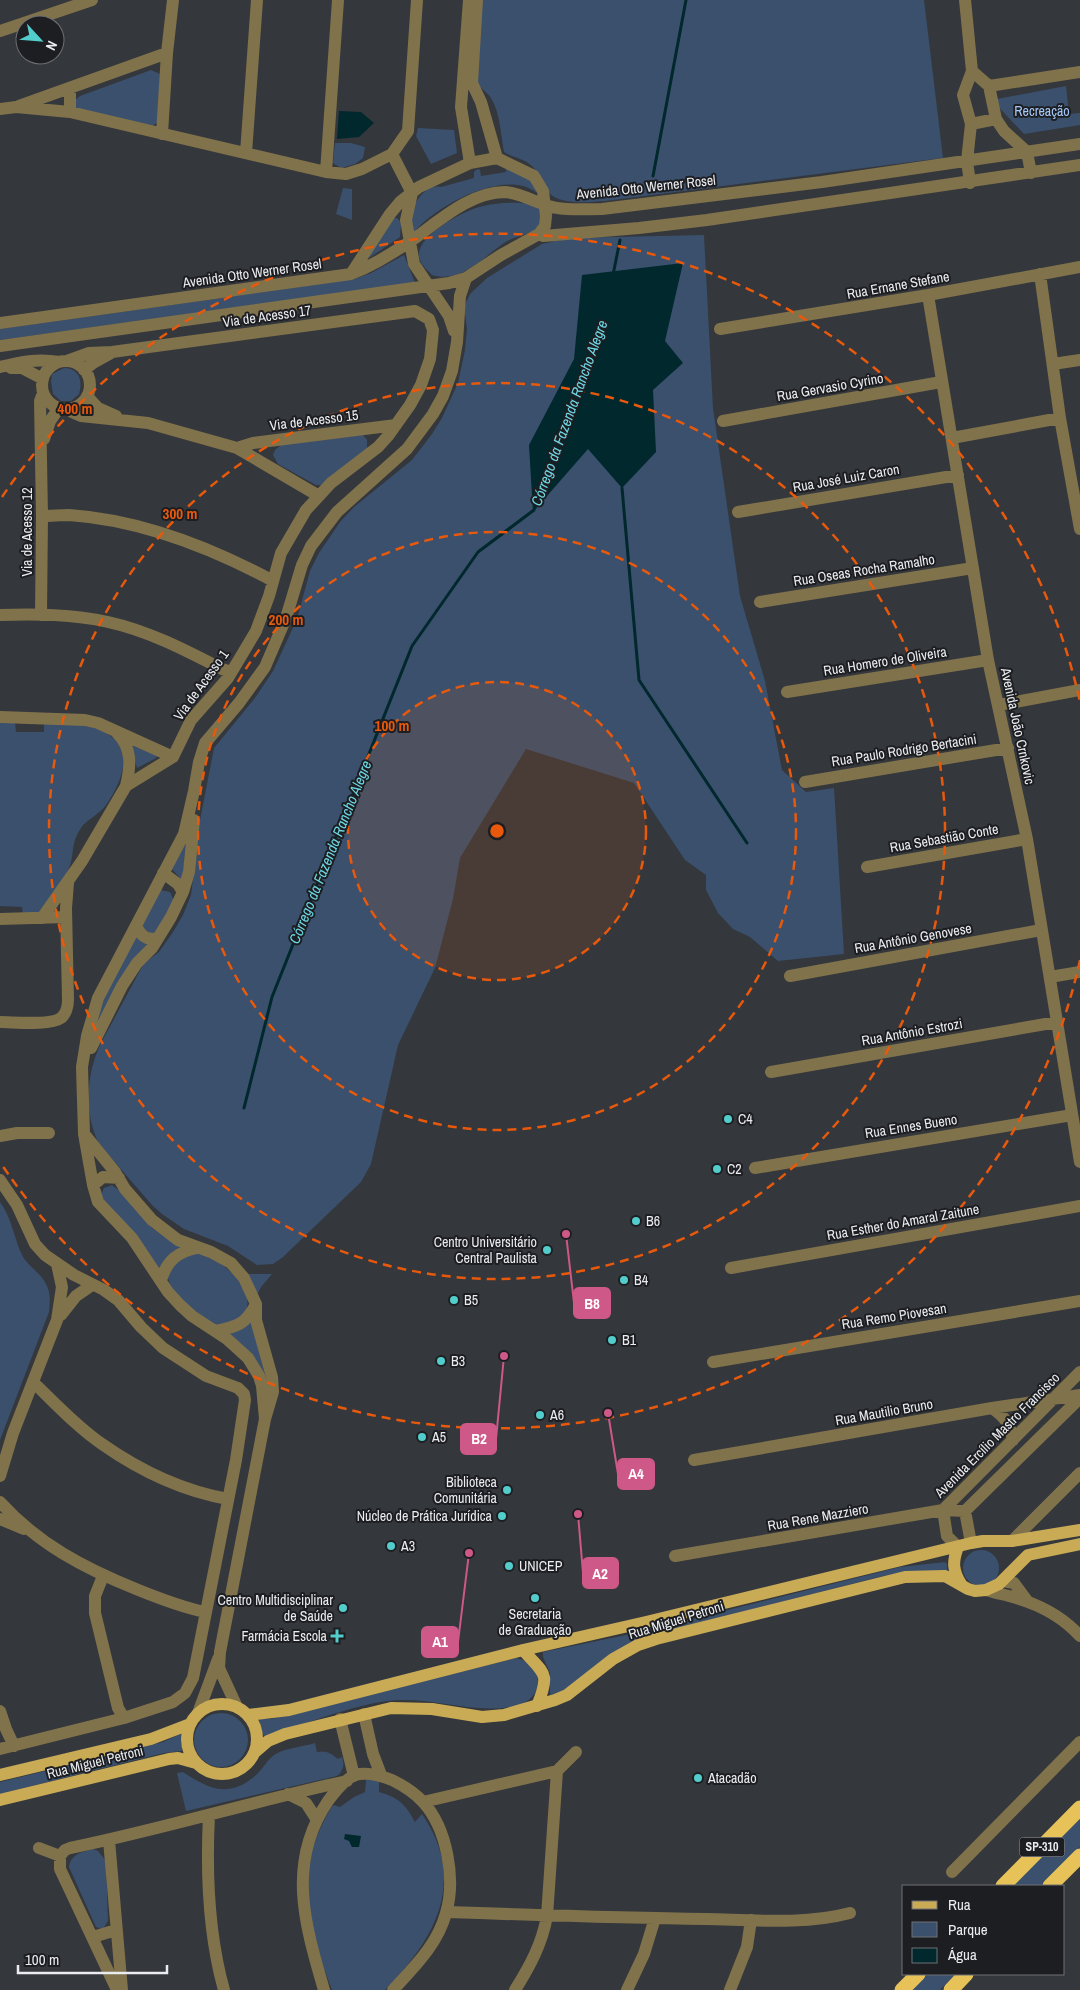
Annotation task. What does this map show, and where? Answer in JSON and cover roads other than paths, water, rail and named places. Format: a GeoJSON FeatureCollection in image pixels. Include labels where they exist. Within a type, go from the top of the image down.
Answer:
{"type":"FeatureCollection","features":[{"type":"Feature","properties":{"kind":"highway"},"geometry":{"type":"LineString","coordinates":[[1027,1862],[1080,1798]]}},
{"type":"Feature","properties":{"kind":"highway","name":"SP-310"},"geometry":{"type":"LineString","coordinates":[[1005,1885],[1080,1808]]}},
{"type":"Feature","properties":{"kind":"highway","name":"SP-310"},"geometry":{"type":"LineString","coordinates":[[1051,1885],[1080,1856]]}},
{"type":"Feature","properties":{"kind":"highway"},"geometry":{"type":"LineString","coordinates":[[1051,1885],[1080,1861]]}},
{"type":"Feature","properties":{"kind":"highway"},"geometry":{"type":"LineString","coordinates":[[902,1990],[917,1975]]}},
{"type":"Feature","properties":{"kind":"highway"},"geometry":{"type":"LineString","coordinates":[[951,1990],[965,1975]]}},
{"type":"Feature","properties":{"kind":"main road","name":"Rua Miguel Petroni"},"geometry":{"type":"LineString","coordinates":[[248,1715],[289,1710],[523,1650],[971,1543],[1012,1541],[1080,1530]]}},
{"type":"Feature","properties":{"kind":"main road"},"geometry":{"type":"LineString","coordinates":[[1012,1541],[1019,1554],[1018,1565]]}},
{"type":"Feature","properties":{"kind":"main road"},"geometry":{"type":"LineString","coordinates":[[986,1590],[995,1587],[1003,1581],[1028,1555],[1034,1552],[1080,1544]]}},
{"type":"Feature","properties":{"kind":"main road"},"geometry":{"type":"LineString","coordinates":[[958,1547],[953,1564],[961,1584]]}},
{"type":"Feature","properties":{"kind":"main road","name":"Rua Miguel Petroni"},"geometry":{"type":"LineString","coordinates":[[254,1753],[268,1741],[285,1734],[391,1708],[413,1708],[482,1717],[504,1715],[567,1695],[619,1655],[656,1639],[905,1577],[946,1576],[975,1591],[986,1590]]}},
{"type":"Feature","properties":{"kind":"main road"},"geometry":{"type":"LineString","coordinates":[[523,1650],[544,1674],[545,1683],[537,1706]]}},
{"type":"Feature","properties":{"kind":"main road"},"geometry":{"type":"LineString","coordinates":[[223,1704],[237,1707],[248,1715],[255,1726],[257,1740],[254,1753],[246,1765],[234,1772],[221,1774],[207,1771],[196,1763],[189,1752],[187,1738],[190,1724],[198,1713],[210,1706],[223,1704]]}},
{"type":"Feature","properties":{"kind":"main road","name":"Rua Miguel Petroni"},"geometry":{"type":"LineString","coordinates":[[0,1775],[158,1737],[190,1724]]}},
{"type":"Feature","properties":{"kind":"main road","name":"Rua Miguel Petroni"},"geometry":{"type":"LineString","coordinates":[[0,1800],[169,1759],[178,1758],[196,1763]]}},
{"type":"Feature","properties":{"kind":"street"},"geometry":{"type":"LineString","coordinates":[[0,31],[92,0]]}},
{"type":"Feature","properties":{"kind":"street"},"geometry":{"type":"LineString","coordinates":[[162,134],[167,53],[173,0]]}},
{"type":"Feature","properties":{"kind":"street"},"geometry":{"type":"LineString","coordinates":[[246,153],[257,0]]}},
{"type":"Feature","properties":{"kind":"street"},"geometry":{"type":"LineString","coordinates":[[326,172],[338,0]]}},
{"type":"Feature","properties":{"kind":"street"},"geometry":{"type":"LineString","coordinates":[[16,107],[70,112],[326,172],[346,174],[362,169],[392,154],[408,131],[417,0]]}},
{"type":"Feature","properties":{"kind":"street"},"geometry":{"type":"LineString","coordinates":[[469,0],[461,107],[470,163]]}},
{"type":"Feature","properties":{"kind":"street"},"geometry":{"type":"LineString","coordinates":[[477,0],[472,83],[481,102],[497,158]]}},
{"type":"Feature","properties":{"kind":"street"},"geometry":{"type":"LineString","coordinates":[[965,0],[972,71],[963,95],[971,124],[967,161],[970,183]]}},
{"type":"Feature","properties":{"kind":"street"},"geometry":{"type":"LineString","coordinates":[[0,109],[16,107],[167,53]]}},
{"type":"Feature","properties":{"kind":"street"},"geometry":{"type":"LineString","coordinates":[[972,71],[989,86],[996,119],[1007,135],[1027,152],[1031,173]]}},
{"type":"Feature","properties":{"kind":"street"},"geometry":{"type":"LineString","coordinates":[[989,86],[1080,72]]}},
{"type":"Feature","properties":{"kind":"street"},"geometry":{"type":"LineString","coordinates":[[70,88],[70,112]]}},
{"type":"Feature","properties":{"kind":"street"},"geometry":{"type":"LineString","coordinates":[[461,107],[464,99],[471,96],[481,102]]}},
{"type":"Feature","properties":{"kind":"street"},"geometry":{"type":"LineString","coordinates":[[971,124],[996,119]]}},
{"type":"Feature","properties":{"kind":"street","name":"Avenida Otto Werner Rosel"},"geometry":{"type":"LineString","coordinates":[[0,323],[351,274],[370,267],[445,215],[478,198],[504,192],[516,194],[544,205],[573,209],[602,209],[822,182],[1080,144]]}},
{"type":"Feature","properties":{"kind":"street"},"geometry":{"type":"LineString","coordinates":[[392,154],[412,193],[406,220],[414,264],[450,316],[457,342]]}},
{"type":"Feature","properties":{"kind":"street"},"geometry":{"type":"LineString","coordinates":[[0,346],[449,283],[466,278],[501,255],[539,234],[545,226],[546,216],[543,191],[534,176],[497,158],[470,163],[419,187],[412,193],[390,214],[351,274]]}},
{"type":"Feature","properties":{"kind":"street"},"geometry":{"type":"LineString","coordinates":[[539,234],[543,236],[648,227],[970,183],[1080,165]]}},
{"type":"Feature","properties":{"kind":"street","name":"Rua Ernane Stefane"},"geometry":{"type":"LineString","coordinates":[[720,329],[928,295],[1080,267]]}},
{"type":"Feature","properties":{"kind":"street"},"geometry":{"type":"LineString","coordinates":[[1040,274],[1060,418],[1074,456],[1080,529]]}},
{"type":"Feature","properties":{"kind":"street"},"geometry":{"type":"LineString","coordinates":[[265,1419],[262,1386],[254,1366],[235,1345],[192,1316],[180,1305],[132,1238],[98,1202],[84,1134],[82,1067],[86,1044],[98,998],[184,834],[199,762],[205,743],[240,703],[265,667],[286,618],[302,565],[311,546],[337,512],[407,449],[433,414],[449,379],[457,342],[460,296],[466,278]]}},
{"type":"Feature","properties":{"kind":"street","name":"Avenida João Crnkovic"},"geometry":{"type":"LineString","coordinates":[[928,295],[988,660],[1027,839],[1080,1162]]}},
{"type":"Feature","properties":{"kind":"street","name":"Via de Acesso 17"},"geometry":{"type":"LineString","coordinates":[[0,367],[45,359],[63,362],[89,353],[112,352],[415,311],[425,315]]}},
{"type":"Feature","properties":{"kind":"street","name":"Via de Acesso 1"},"geometry":{"type":"LineString","coordinates":[[173,757],[192,720],[231,672],[256,631],[282,553],[293,530],[306,510],[331,483],[378,447],[396,425],[421,385],[430,359],[433,330],[429,319],[425,315]]}},
{"type":"Feature","properties":{"kind":"street","name":"Via de Acesso 17"},"geometry":{"type":"LineString","coordinates":[[84,370],[112,352]]}},
{"type":"Feature","properties":{"kind":"street"},"geometry":{"type":"LineString","coordinates":[[1053,364],[1080,360]]}},
{"type":"Feature","properties":{"kind":"street"},"geometry":{"type":"LineString","coordinates":[[64,408],[76,406],[86,396],[89,383],[84,370],[74,363],[63,362],[52,366],[43,379],[43,393],[52,405],[81,416],[127,420],[169,428],[237,448],[319,496]]}},
{"type":"Feature","properties":{"kind":"street","name":"Via de Acesso 17"},"geometry":{"type":"LineString","coordinates":[[0,367],[22,368],[43,379]]}},
{"type":"Feature","properties":{"kind":"street","name":"Rua Gervasio Cyrino"},"geometry":{"type":"LineString","coordinates":[[723,421],[941,382]]}},
{"type":"Feature","properties":{"kind":"street","name":"Via de Acesso 12"},"geometry":{"type":"LineString","coordinates":[[41,615],[42,449],[40,401],[43,393]]}},
{"type":"Feature","properties":{"kind":"street"},"geometry":{"type":"LineString","coordinates":[[86,396],[98,408],[127,420]]}},
{"type":"Feature","properties":{"kind":"street","name":"Via de Acesso 12"},"geometry":{"type":"LineString","coordinates":[[42,449],[50,421],[64,408]]}},
{"type":"Feature","properties":{"kind":"street"},"geometry":{"type":"LineString","coordinates":[[952,438],[1060,418]]}},
{"type":"Feature","properties":{"kind":"street","name":"Via de Acesso 15"},"geometry":{"type":"LineString","coordinates":[[237,448],[253,443],[396,425]]}},
{"type":"Feature","properties":{"kind":"street","name":"Rua José Luiz Caron"},"geometry":{"type":"LineString","coordinates":[[738,512],[958,475]]}},
{"type":"Feature","properties":{"kind":"street"},"geometry":{"type":"LineString","coordinates":[[42,516],[67,515],[137,526],[198,545],[233,560],[273,581]]}},
{"type":"Feature","properties":{"kind":"street","name":"Rua Oseas Rocha Ramalho"},"geometry":{"type":"LineString","coordinates":[[760,602],[973,568]]}},
{"type":"Feature","properties":{"kind":"street"},"geometry":{"type":"LineString","coordinates":[[0,615],[87,618],[130,628],[158,638],[231,672]]}},
{"type":"Feature","properties":{"kind":"street","name":"Rua Homero de Oliveira"},"geometry":{"type":"LineString","coordinates":[[787,692],[988,660]]}},
{"type":"Feature","properties":{"kind":"street"},"geometry":{"type":"LineString","coordinates":[[999,705],[1080,690]]}},
{"type":"Feature","properties":{"kind":"street"},"geometry":{"type":"LineString","coordinates":[[0,717],[85,720],[98,723],[173,757]]}},
{"type":"Feature","properties":{"kind":"street"},"geometry":{"type":"LineString","coordinates":[[42,918],[68,882],[126,786],[130,769],[129,752],[125,743],[115,731]]}},
{"type":"Feature","properties":{"kind":"street","name":"Rua Paulo Rodrigo Bertacini"},"geometry":{"type":"LineString","coordinates":[[805,782],[1008,748]]}},
{"type":"Feature","properties":{"kind":"street"},"geometry":{"type":"LineString","coordinates":[[126,786],[173,757]]}},
{"type":"Feature","properties":{"kind":"street"},"geometry":{"type":"LineString","coordinates":[[82,1087],[91,1049],[105,1018],[127,977],[152,948],[183,892],[188,872],[194,820],[194,791]]}},
{"type":"Feature","properties":{"kind":"street","name":"Rua Sebastião Conte"},"geometry":{"type":"LineString","coordinates":[[867,867],[1027,839]]}},
{"type":"Feature","properties":{"kind":"street"},"geometry":{"type":"LineString","coordinates":[[163,874],[178,884],[183,892]]}},
{"type":"Feature","properties":{"kind":"street"},"geometry":{"type":"LineString","coordinates":[[0,1022],[50,1022],[61,1018],[68,1007],[66,917],[68,882]]}},
{"type":"Feature","properties":{"kind":"street"},"geometry":{"type":"LineString","coordinates":[[0,919],[66,917]]}},
{"type":"Feature","properties":{"kind":"street"},"geometry":{"type":"LineString","coordinates":[[136,926],[146,938],[151,940],[158,938]]}},
{"type":"Feature","properties":{"kind":"street","name":"Rua Antônio Genovese"},"geometry":{"type":"LineString","coordinates":[[790,976],[1042,930]]}},
{"type":"Feature","properties":{"kind":"street"},"geometry":{"type":"LineString","coordinates":[[1050,977],[1080,972]]}},
{"type":"Feature","properties":{"kind":"street","name":"Rua Antônio Estrozi"},"geometry":{"type":"LineString","coordinates":[[771,1072],[1058,1022]]}},
{"type":"Feature","properties":{"kind":"street","name":"Rua Ennes Bueno"},"geometry":{"type":"LineString","coordinates":[[755,1168],[1072,1115]]}},
{"type":"Feature","properties":{"kind":"street"},"geometry":{"type":"LineString","coordinates":[[4,1134],[49,1133]]}},
{"type":"Feature","properties":{"kind":"street"},"geometry":{"type":"LineString","coordinates":[[84,1134],[143,1210],[164,1231],[178,1240],[222,1258],[237,1268],[244,1278],[256,1304],[256,1320],[272,1376],[273,1392],[265,1419],[220,1652],[219,1668],[237,1707]]}},
{"type":"Feature","properties":{"kind":"street"},"geometry":{"type":"LineString","coordinates":[[93,1185],[103,1177],[119,1178]]}},
{"type":"Feature","properties":{"kind":"street"},"geometry":{"type":"LineString","coordinates":[[0,1181],[17,1205],[35,1244],[57,1264],[118,1300],[141,1327],[163,1348],[206,1376],[238,1388],[244,1394],[245,1405],[193,1678],[185,1693],[173,1702],[124,1718],[0,1749]]}},
{"type":"Feature","properties":{"kind":"street","name":"Rua Esther do Amaral Zaitune"},"geometry":{"type":"LineString","coordinates":[[731,1268],[1080,1206]]}},
{"type":"Feature","properties":{"kind":"street"},"geometry":{"type":"LineString","coordinates":[[161,1280],[164,1270],[176,1254],[184,1250],[199,1248]]}},
{"type":"Feature","properties":{"kind":"street"},"geometry":{"type":"LineString","coordinates":[[0,1476],[13,1433],[57,1320],[62,1287],[57,1264]]}},
{"type":"Feature","properties":{"kind":"street"},"geometry":{"type":"LineString","coordinates":[[57,1320],[76,1296],[92,1285]]}},
{"type":"Feature","properties":{"kind":"street","name":"Rua Remo Piovesan"},"geometry":{"type":"LineString","coordinates":[[713,1362],[1080,1301]]}},
{"type":"Feature","properties":{"kind":"street"},"geometry":{"type":"LineString","coordinates":[[215,1331],[237,1326],[248,1317],[256,1304]]}},
{"type":"Feature","properties":{"kind":"street","name":"Avenida Ercílio Mastro Francisco"},"geometry":{"type":"LineString","coordinates":[[958,1547],[947,1536],[944,1510],[1080,1372]]}},
{"type":"Feature","properties":{"kind":"street"},"geometry":{"type":"LineString","coordinates":[[33,1382],[100,1443],[167,1480],[197,1491],[228,1499]]}},
{"type":"Feature","properties":{"kind":"street"},"geometry":{"type":"LineString","coordinates":[[971,1543],[965,1511],[1080,1397]]}},
{"type":"Feature","properties":{"kind":"street","name":"Rua Mautilio Bruno"},"geometry":{"type":"LineString","coordinates":[[694,1460],[992,1408],[1056,1398],[1080,1397]]}},
{"type":"Feature","properties":{"kind":"street"},"geometry":{"type":"LineString","coordinates":[[992,1408],[1005,1418],[1011,1428],[1014,1440]]}},
{"type":"Feature","properties":{"kind":"street"},"geometry":{"type":"LineString","coordinates":[[0,1457],[13,1433]]}},
{"type":"Feature","properties":{"kind":"street"},"geometry":{"type":"LineString","coordinates":[[1012,1541],[1080,1473]]}},
{"type":"Feature","properties":{"kind":"street"},"geometry":{"type":"LineString","coordinates":[[0,1502],[33,1534],[62,1554],[103,1576],[159,1598],[205,1612]]}},
{"type":"Feature","properties":{"kind":"street","name":"Rua Rene Mazziero"},"geometry":{"type":"LineString","coordinates":[[675,1556],[944,1510],[965,1511]]}},
{"type":"Feature","properties":{"kind":"street"},"geometry":{"type":"LineString","coordinates":[[0,1519],[33,1534]]}},
{"type":"Feature","properties":{"kind":"street"},"geometry":{"type":"LineString","coordinates":[[103,1576],[95,1596],[94,1613],[118,1708],[124,1718]]}},
{"type":"Feature","properties":{"kind":"street"},"geometry":{"type":"LineString","coordinates":[[1003,1581],[1014,1583],[1028,1602]]}},
{"type":"Feature","properties":{"kind":"street"},"geometry":{"type":"LineString","coordinates":[[986,1590],[1048,1610],[1062,1618],[1080,1636]]}},
{"type":"Feature","properties":{"kind":"street"},"geometry":{"type":"LineString","coordinates":[[198,1713],[220,1652]]}},
{"type":"Feature","properties":{"kind":"street"},"geometry":{"type":"LineString","coordinates":[[0,1711],[14,1746]]}},
{"type":"Feature","properties":{"kind":"street"},"geometry":{"type":"LineString","coordinates":[[364,1714],[373,1754],[381,1776]]}},
{"type":"Feature","properties":{"kind":"street"},"geometry":{"type":"LineString","coordinates":[[340,1719],[350,1778]]}},
{"type":"Feature","properties":{"kind":"street"},"geometry":{"type":"LineString","coordinates":[[952,1872],[1080,1742]]}},
{"type":"Feature","properties":{"kind":"street"},"geometry":{"type":"LineString","coordinates":[[423,1802],[557,1771],[576,1752]]}},
{"type":"Feature","properties":{"kind":"street"},"geometry":{"type":"LineString","coordinates":[[515,1990],[538,1950],[544,1934],[547,1916],[557,1771]]}},
{"type":"Feature","properties":{"kind":"street"},"geometry":{"type":"LineString","coordinates":[[117,1990],[60,1869],[60,1856],[65,1850],[350,1778],[381,1776],[410,1790],[423,1802],[438,1826],[448,1863],[450,1883],[447,1912],[436,1936],[427,1951],[393,1990]]}},
{"type":"Feature","properties":{"kind":"street"},"geometry":{"type":"LineString","coordinates":[[324,1987],[307,1928],[302,1881],[305,1854],[317,1820],[334,1794],[350,1778]]}},
{"type":"Feature","properties":{"kind":"street"},"geometry":{"type":"LineString","coordinates":[[288,1794],[306,1803],[317,1820]]}},
{"type":"Feature","properties":{"kind":"street"},"geometry":{"type":"LineString","coordinates":[[208,1815],[208,1895],[217,1959],[224,1990]]}},
{"type":"Feature","properties":{"kind":"street"},"geometry":{"type":"LineString","coordinates":[[109,1840],[122,1990]]}},
{"type":"Feature","properties":{"kind":"street"},"geometry":{"type":"LineString","coordinates":[[39,1848],[60,1856]]}},
{"type":"Feature","properties":{"kind":"street"},"geometry":{"type":"LineString","coordinates":[[447,1912],[750,1920],[828,1919],[850,1913]]}},
{"type":"Feature","properties":{"kind":"street"},"geometry":{"type":"LineString","coordinates":[[627,1990],[644,1954],[655,1918]]}},
{"type":"Feature","properties":{"kind":"street"},"geometry":{"type":"LineString","coordinates":[[730,1990],[747,1947],[750,1920]]}},
{"type":"Feature","properties":{"kind":"street"},"geometry":{"type":"LineString","coordinates":[[93,1937],[116,1930]]}},
{"type":"Feature","properties":{"kind":"water"},"geometry":{"type":"Polygon","coordinates":[[[339,111],[361,112],[374,123],[359,137],[337,139],[339,111]]]}},
{"type":"Feature","properties":{"kind":"water"},"geometry":{"type":"Polygon","coordinates":[[[683,263],[665,341],[683,363],[653,390],[656,452],[622,488],[588,449],[533,512],[529,445],[574,359],[582,275],[683,263]]]}},
{"type":"Feature","properties":{"kind":"water"},"geometry":{"type":"Polygon","coordinates":[[[345,1834],[361,1836],[359,1847],[352,1847],[349,1841],[344,1839],[345,1834]]]}},
{"type":"Feature","properties":{"kind":"waterway","name":"Córrego da Fazenda Rancho Alegre"},"geometry":{"type":"LineString","coordinates":[[653,176],[686,0]]}},
{"type":"Feature","properties":{"kind":"waterway","name":"Córrego da Fazenda Rancho Alegre"},"geometry":{"type":"LineString","coordinates":[[613,275],[620,240]]}},
{"type":"Feature","properties":{"kind":"waterway"},"geometry":{"type":"LineString","coordinates":[[622,488],[639,680],[747,843]]}},
{"type":"Feature","properties":{"kind":"waterway","name":"Córrego da Fazenda Rancho Alegre"},"geometry":{"type":"LineString","coordinates":[[244,1108],[272,997],[412,646],[478,552],[534,510]]}},
{"type":"Feature","properties":{"kind":"place","name":"C4"},"geometry":{"type":"Point","coordinates":[728,1119]}},
{"type":"Feature","properties":{"kind":"place","name":"C2"},"geometry":{"type":"Point","coordinates":[717,1169]}},
{"type":"Feature","properties":{"kind":"place","name":"B6"},"geometry":{"type":"Point","coordinates":[636,1221]}},
{"type":"Feature","properties":{"kind":"place","name":"B8"},"geometry":{"type":"Point","coordinates":[566,1234]}},
{"type":"Feature","properties":{"kind":"place","name":"Centro Universitário Central Paulista"},"geometry":{"type":"Point","coordinates":[547,1250]}},
{"type":"Feature","properties":{"kind":"place","name":"B4"},"geometry":{"type":"Point","coordinates":[624,1280]}},
{"type":"Feature","properties":{"kind":"place","name":"B5"},"geometry":{"type":"Point","coordinates":[454,1300]}},
{"type":"Feature","properties":{"kind":"place","name":"B1"},"geometry":{"type":"Point","coordinates":[612,1340]}},
{"type":"Feature","properties":{"kind":"place","name":"B2"},"geometry":{"type":"Point","coordinates":[504,1356]}},
{"type":"Feature","properties":{"kind":"place","name":"B3"},"geometry":{"type":"Point","coordinates":[441,1361]}},
{"type":"Feature","properties":{"kind":"place","name":"A4"},"geometry":{"type":"Point","coordinates":[608,1413]}},
{"type":"Feature","properties":{"kind":"place","name":"A6"},"geometry":{"type":"Point","coordinates":[540,1415]}},
{"type":"Feature","properties":{"kind":"place","name":"A5"},"geometry":{"type":"Point","coordinates":[422,1437]}},
{"type":"Feature","properties":{"kind":"place","name":"Biblioteca Comunitária"},"geometry":{"type":"Point","coordinates":[507,1490]}},
{"type":"Feature","properties":{"kind":"place","name":"A2"},"geometry":{"type":"Point","coordinates":[578,1514]}},
{"type":"Feature","properties":{"kind":"place","name":"Núcleo de Prática Jurídica"},"geometry":{"type":"Point","coordinates":[502,1516]}},
{"type":"Feature","properties":{"kind":"place","name":"A3"},"geometry":{"type":"Point","coordinates":[391,1546]}},
{"type":"Feature","properties":{"kind":"place","name":"A1"},"geometry":{"type":"Point","coordinates":[469,1553]}},
{"type":"Feature","properties":{"kind":"place","name":"UNICEP"},"geometry":{"type":"Point","coordinates":[509,1566]}},
{"type":"Feature","properties":{"kind":"place","name":"Secretaria de Graduação"},"geometry":{"type":"Point","coordinates":[535,1598]}},
{"type":"Feature","properties":{"kind":"place","name":"Centro Multidisciplinar de Saúde"},"geometry":{"type":"Point","coordinates":[343,1608]}},
{"type":"Feature","properties":{"kind":"place","name":"Farmácia Escola"},"geometry":{"type":"Point","coordinates":[337,1636]}},
{"type":"Feature","properties":{"kind":"place","name":"Atacadão"},"geometry":{"type":"Point","coordinates":[698,1778]}},
{"type":"Feature","properties":{"kind":"park label","name":"Recreação"},"geometry":{"type":"Point","coordinates":[1042,111]}}]}
